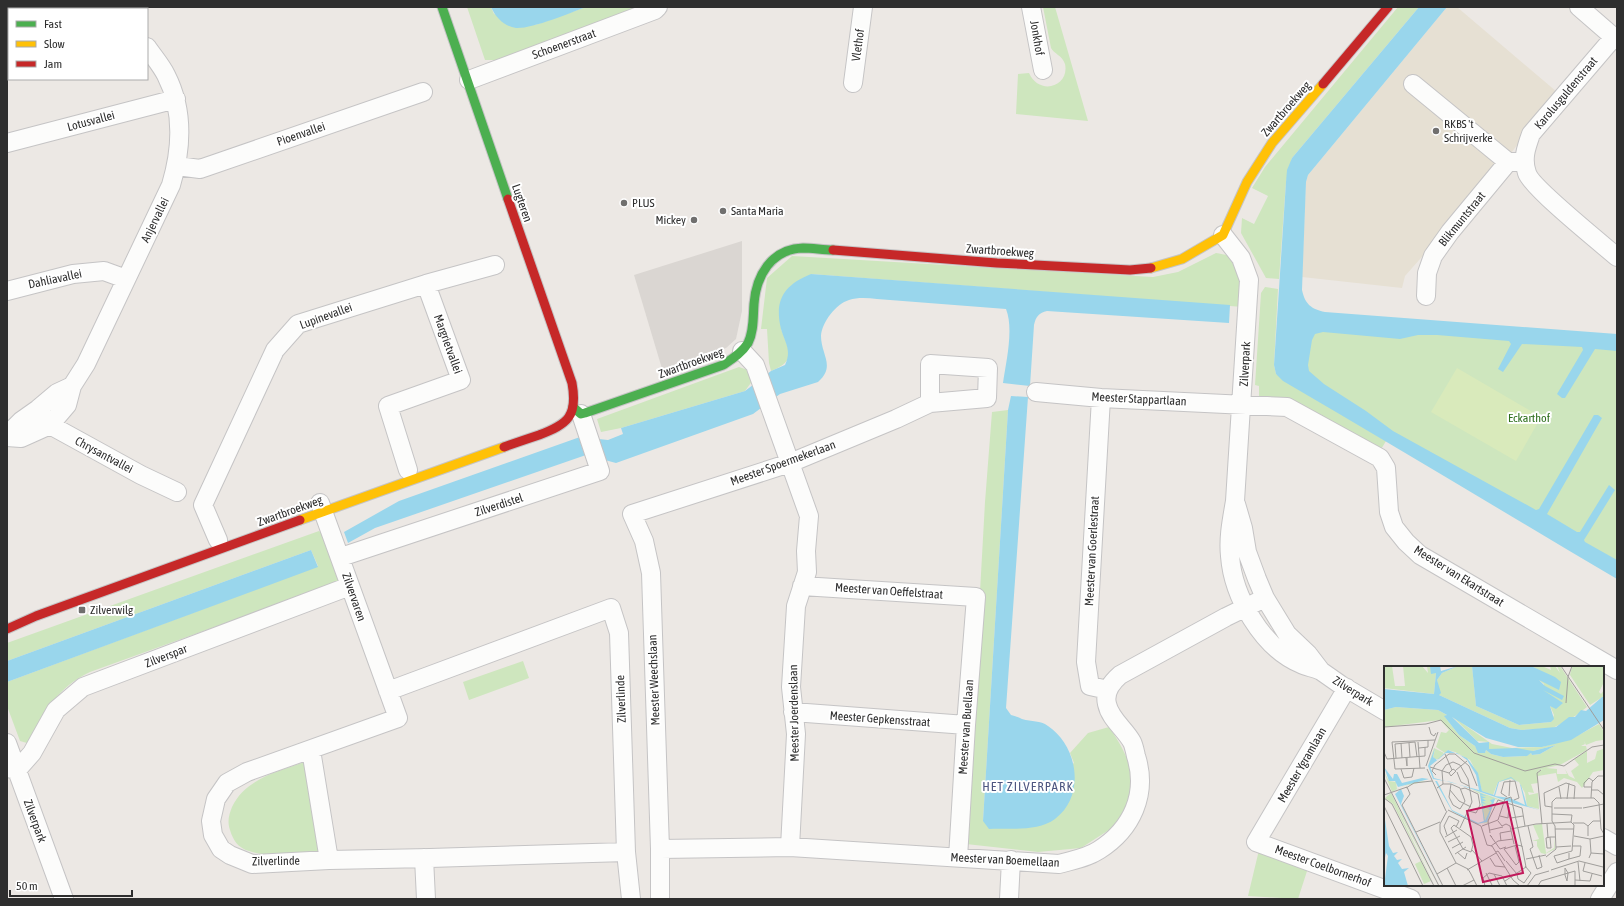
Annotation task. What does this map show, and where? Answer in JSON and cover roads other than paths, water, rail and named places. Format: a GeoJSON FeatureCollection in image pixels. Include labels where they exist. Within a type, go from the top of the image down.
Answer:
{"type":"FeatureCollection","features":[{"type":"Feature","properties":{"kind":"street","name":"Lugteren"},"geometry":{"type":"LineString","coordinates":[[442,7],[469,80],[496,164],[572,383],[579,413]]}},
{"type":"Feature","properties":{"kind":"street","name":"Schoenerstraat"},"geometry":{"type":"LineString","coordinates":[[469,80],[655,10],[658,7]]}},
{"type":"Feature","properties":{"kind":"street","name":"Vlethof"},"geometry":{"type":"LineString","coordinates":[[853,83],[863,7]]}},
{"type":"Feature","properties":{"kind":"street","name":"Jonkhof"},"geometry":{"type":"LineString","coordinates":[[1031,7],[1043,70]]}},
{"type":"Feature","properties":{"kind":"street","name":"Zwartbroekweg"},"geometry":{"type":"LineString","coordinates":[[547,421],[579,413],[734,360],[749,342],[752,330],[755,284],[763,269],[773,258],[783,252],[802,248],[997,263],[1130,270],[1150,268],[1182,259],[1223,235],[1247,182],[1272,142],[1388,7]]}},
{"type":"Feature","properties":{"kind":"street"},"geometry":{"type":"LineString","coordinates":[[1579,7],[1615,39]]}},
{"type":"Feature","properties":{"kind":"street","name":"Karolusguldenstraat"},"geometry":{"type":"LineString","coordinates":[[1516,162],[1525,149],[1531,134],[1615,39]]}},
{"type":"Feature","properties":{"kind":"street","name":"Anjervallei"},"geometry":{"type":"LineString","coordinates":[[7,436],[21,438],[50,426],[67,405],[72,386],[86,364],[164,202],[176,166],[180,145],[180,123],[176,99],[165,74],[148,48]]}},
{"type":"Feature","properties":{"kind":"street"},"geometry":{"type":"LineString","coordinates":[[1413,84],[1516,162],[1540,189],[1617,257]]}},
{"type":"Feature","properties":{"kind":"street","name":"Pioenvallei"},"geometry":{"type":"LineString","coordinates":[[176,166],[200,169],[424,92]]}},
{"type":"Feature","properties":{"kind":"street","name":"Lotusvallei"},"geometry":{"type":"LineString","coordinates":[[7,143],[176,99]]}},
{"type":"Feature","properties":{"kind":"street","name":"Blikmuntstraat"},"geometry":{"type":"LineString","coordinates":[[1426,296],[1427,273],[1433,256],[1450,232],[1516,162]]}},
{"type":"Feature","properties":{"kind":"street","name":"Zilverpark"},"geometry":{"type":"LineString","coordinates":[[1223,235],[1241,258],[1249,280],[1235,501],[1230,528],[1230,556],[1235,584],[1260,632],[1278,650],[1300,664],[1322,670]]}},
{"type":"Feature","properties":{"kind":"street","name":"Lupinevallei"},"geometry":{"type":"LineString","coordinates":[[218,540],[203,505],[275,350],[298,324],[426,284],[495,265]]}},
{"type":"Feature","properties":{"kind":"street","name":"Dahliavallei"},"geometry":{"type":"LineString","coordinates":[[7,290],[73,274],[104,271],[126,279]]}},
{"type":"Feature","properties":{"kind":"street","name":"Margrietvallei"},"geometry":{"type":"LineString","coordinates":[[408,470],[388,406],[461,380],[426,284]]}},
{"type":"Feature","properties":{"kind":"street","name":"Meester Joerdenslaan"},"geometry":{"type":"LineString","coordinates":[[742,351],[755,365],[808,516],[806,551],[807,572],[796,606],[791,687],[796,734],[790,847]]}},
{"type":"Feature","properties":{"kind":"street","name":"Anjervallei"},"geometry":{"type":"LineString","coordinates":[[7,436],[21,421],[38,409],[57,392],[72,386]]}},
{"type":"Feature","properties":{"kind":"street","name":"Meester Stappartlaan"},"geometry":{"type":"LineString","coordinates":[[1036,392],[1102,398],[1242,405]]}},
{"type":"Feature","properties":{"kind":"street","name":"Meester van Goerlestraat"},"geometry":{"type":"LineString","coordinates":[[1102,398],[1086,662],[1090,686],[1108,690]]}},
{"type":"Feature","properties":{"kind":"street","name":"Meester Spoermekerlaan"},"geometry":{"type":"LineString","coordinates":[[632,514],[790,463],[896,420],[930,403]]}},
{"type":"Feature","properties":{"kind":"street","name":"Meester van Ekartstraat"},"geometry":{"type":"LineString","coordinates":[[1242,405],[1287,407],[1380,458],[1386,468],[1389,512],[1394,527],[1406,542],[1420,555],[1617,670]]}},
{"type":"Feature","properties":{"kind":"street","name":"Chrysantvallei"},"geometry":{"type":"LineString","coordinates":[[38,409],[50,426],[141,475],[177,492]]}},
{"type":"Feature","properties":{"kind":"street","name":"Zwartbroekweg"},"geometry":{"type":"LineString","coordinates":[[196,548],[324,505],[411,479],[558,428],[565,424],[570,417],[579,413]]}},
{"type":"Feature","properties":{"kind":"street","name":"Zilverdistel"},"geometry":{"type":"LineString","coordinates":[[340,557],[600,471],[579,413]]}},
{"type":"Feature","properties":{"kind":"street","name":"Zilverpark"},"geometry":{"type":"LineString","coordinates":[[1235,501],[1243,528],[1247,552],[1265,598],[1287,634],[1322,670],[1347,688],[1384,710]]}},
{"type":"Feature","properties":{"kind":"street","name":"Zwartbroekweg"},"geometry":{"type":"LineString","coordinates":[[7,629],[36,616],[324,505]]}},
{"type":"Feature","properties":{"kind":"street","name":"Zilvervaren"},"geometry":{"type":"LineString","coordinates":[[324,505],[350,586],[388,690]]}},
{"type":"Feature","properties":{"kind":"street","name":"Meester Weechslaan"},"geometry":{"type":"LineString","coordinates":[[632,514],[644,541],[651,573],[660,849]]}},
{"type":"Feature","properties":{"kind":"street","name":"Zilverspar"},"geometry":{"type":"LineString","coordinates":[[12,769],[32,753],[56,710],[83,687],[350,586]]}},
{"type":"Feature","properties":{"kind":"street","name":"Meester van Oeffelstraat"},"geometry":{"type":"LineString","coordinates":[[802,586],[976,597]]}},
{"type":"Feature","properties":{"kind":"street","name":"Meester van Buellaan"},"geometry":{"type":"LineString","coordinates":[[958,858],[976,597]]}},
{"type":"Feature","properties":{"kind":"street"},"geometry":{"type":"LineString","coordinates":[[1108,690],[1112,682],[1120,675],[1265,598]]}},
{"type":"Feature","properties":{"kind":"street","name":"Zilverlinde"},"geometry":{"type":"LineString","coordinates":[[611,608],[619,633],[626,852],[329,860],[252,864],[221,849],[213,835],[211,821],[216,799],[227,783],[247,772],[398,718],[388,690],[611,608]]}},
{"type":"Feature","properties":{"kind":"street","name":"Meester Ygramlaan"},"geometry":{"type":"LineString","coordinates":[[1256,842],[1347,688]]}},
{"type":"Feature","properties":{"kind":"street","name":"Meester van Boemellaan"},"geometry":{"type":"LineString","coordinates":[[660,849],[790,847],[1059,864],[1082,858],[1099,850],[1118,835],[1130,820],[1137,803],[1141,784],[1139,765],[1132,742],[1112,714],[1107,704],[1108,690]]}},
{"type":"Feature","properties":{"kind":"street","name":"Meester Gepkensstraat"},"geometry":{"type":"LineString","coordinates":[[793,712],[966,725]]}},
{"type":"Feature","properties":{"kind":"street","name":"Zilverpark"},"geometry":{"type":"LineString","coordinates":[[7,743],[12,769],[64,899]]}},
{"type":"Feature","properties":{"kind":"street"},"geometry":{"type":"LineString","coordinates":[[311,750],[329,860]]}},
{"type":"Feature","properties":{"kind":"street"},"geometry":{"type":"LineString","coordinates":[[1604,839],[1617,846]]}},
{"type":"Feature","properties":{"kind":"street","name":"Meester Coelbornerhof"},"geometry":{"type":"LineString","coordinates":[[1256,842],[1411,899]]}},
{"type":"Feature","properties":{"kind":"street"},"geometry":{"type":"LineString","coordinates":[[660,849],[660,899]]}},
{"type":"Feature","properties":{"kind":"street"},"geometry":{"type":"LineString","coordinates":[[626,852],[631,899]]}},
{"type":"Feature","properties":{"kind":"street"},"geometry":{"type":"LineString","coordinates":[[424,858],[426,899]]}},
{"type":"Feature","properties":{"kind":"street"},"geometry":{"type":"LineString","coordinates":[[1009,899],[1011,860]]}},
{"type":"Feature","properties":{"kind":"street"},"geometry":{"type":"LineString","coordinates":[[1600,899],[1617,872]]}},
{"type":"Feature","properties":{"kind":"water"},"geometry":{"type":"Polygon","coordinates":[[[491,7],[586,7],[561,17],[531,26],[516,28],[501,21],[495,15],[491,7]]]}},
{"type":"Feature","properties":{"kind":"water"},"geometry":{"type":"Polygon","coordinates":[[[1419,7],[1447,7],[1308,175],[1306,182],[1302,290],[1305,299],[1312,307],[1325,312],[1617,334],[1617,351],[1595,349],[1565,398],[1562,398],[1557,394],[1583,350],[1582,347],[1522,344],[1503,372],[1498,369],[1511,344],[1509,341],[1437,335],[1418,335],[1400,339],[1323,332],[1315,334],[1312,340],[1308,365],[1309,371],[1324,384],[1366,411],[1393,431],[1536,510],[1539,509],[1594,415],[1598,415],[1602,418],[1547,514],[1577,532],[1580,532],[1609,485],[1615,490],[1584,540],[1617,560],[1617,579],[1283,381],[1276,374],[1274,365],[1287,170],[1292,158],[1419,7]]]}},
{"type":"Feature","properties":{"kind":"water"},"geometry":{"type":"Polygon","coordinates":[[[811,274],[1230,305],[1229,323],[1047,311],[1038,315],[1034,325],[1030,386],[1003,383],[1009,336],[1006,309],[870,298],[852,299],[839,305],[830,314],[824,325],[821,336],[827,365],[826,371],[818,382],[780,394],[753,414],[616,463],[586,455],[375,528],[348,543],[344,532],[399,501],[580,437],[608,440],[623,434],[621,428],[745,391],[771,371],[785,365],[788,351],[779,319],[780,302],[783,295],[794,283],[811,274]]]}},
{"type":"Feature","properties":{"kind":"water"},"geometry":{"type":"Polygon","coordinates":[[[1011,396],[1028,397],[1006,708],[1011,715],[1042,723],[1058,735],[1072,758],[1074,785],[1071,798],[1065,809],[1055,819],[1048,823],[1032,828],[989,829],[983,821],[1008,410],[1011,396]]]}},
{"type":"Feature","properties":{"kind":"water"},"geometry":{"type":"Polygon","coordinates":[[[311,550],[318,567],[7,682],[7,661],[311,550]]]}},
{"type":"Feature","properties":{"kind":"place","name":"RKBS 't Schrijverke"},"geometry":{"type":"Point","coordinates":[1436,131]}},
{"type":"Feature","properties":{"kind":"place","name":"PLUS"},"geometry":{"type":"Point","coordinates":[624,203]}},
{"type":"Feature","properties":{"kind":"place","name":"Santa Maria"},"geometry":{"type":"Point","coordinates":[723,211]}},
{"type":"Feature","properties":{"kind":"place","name":"Mickey"},"geometry":{"type":"Point","coordinates":[694,220]}},
{"type":"Feature","properties":{"kind":"place","name":"Zilverwilg"},"geometry":{"type":"Point","coordinates":[82,610]}},
{"type":"Feature","properties":{"kind":"district","name":"HET ZILVERPARK"},"geometry":{"type":"Point","coordinates":[1028,786]}},
{"type":"Feature","properties":{"kind":"park label","name":"Eckarthof"},"geometry":{"type":"Point","coordinates":[1529,418]}}]}
